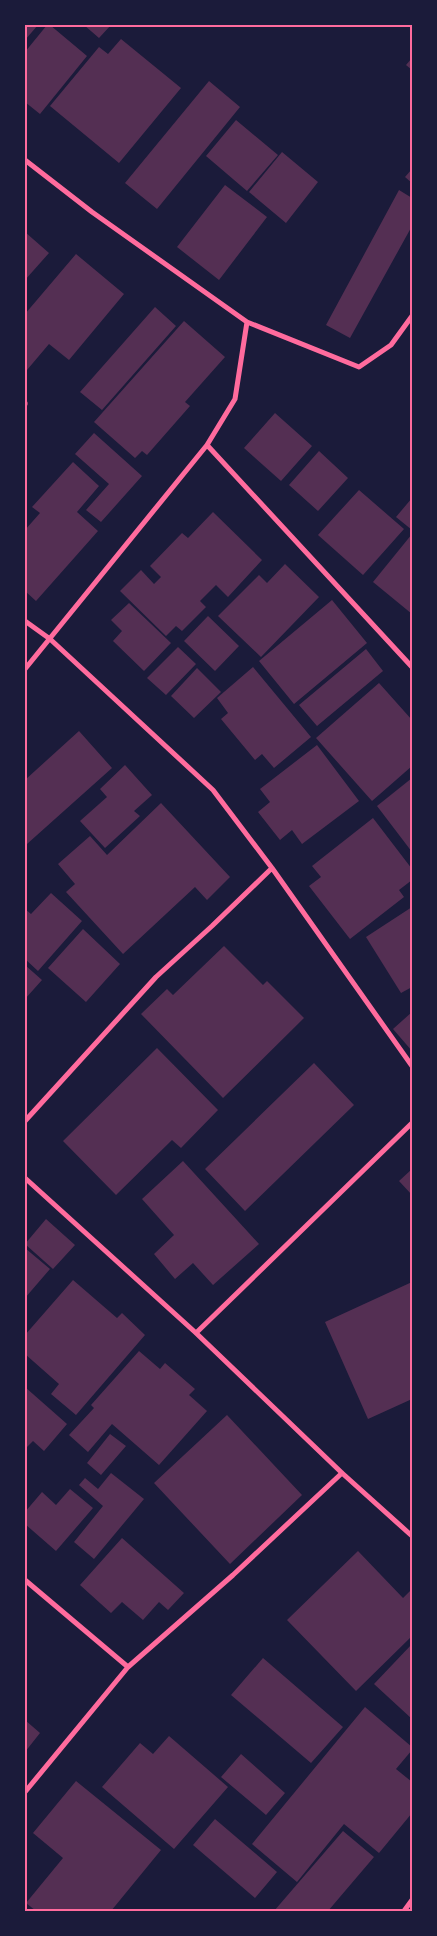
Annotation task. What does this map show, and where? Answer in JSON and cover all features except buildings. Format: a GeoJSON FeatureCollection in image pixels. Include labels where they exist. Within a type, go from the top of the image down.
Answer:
{"type":"FeatureCollection","features":[{"type":"Feature","properties":{"kind":"street"},"geometry":{"type":"LineString","coordinates":[[25,160],[92,212],[247,322],[359,367],[391,345],[412,316]]}},
{"type":"Feature","properties":{"kind":"street"},"geometry":{"type":"LineString","coordinates":[[25,669],[208,445],[235,398],[247,322]]}},
{"type":"Feature","properties":{"kind":"street"},"geometry":{"type":"LineString","coordinates":[[208,445],[412,667]]}},
{"type":"Feature","properties":{"kind":"street"},"geometry":{"type":"LineString","coordinates":[[25,621],[50,639],[213,790],[272,868],[412,1066]]}},
{"type":"Feature","properties":{"kind":"street"},"geometry":{"type":"LineString","coordinates":[[25,1121],[156,977],[272,868]]}},
{"type":"Feature","properties":{"kind":"street"},"geometry":{"type":"LineString","coordinates":[[196,1333],[412,1123]]}},
{"type":"Feature","properties":{"kind":"street"},"geometry":{"type":"LineString","coordinates":[[25,1178],[196,1333],[342,1473],[412,1536]]}},
{"type":"Feature","properties":{"kind":"street"},"geometry":{"type":"LineString","coordinates":[[25,1792],[128,1667],[233,1575],[342,1473]]}},
{"type":"Feature","properties":{"kind":"street"},"geometry":{"type":"LineString","coordinates":[[25,1580],[128,1667]]}},
{"type":"Feature","properties":{"kind":"street"},"geometry":{"type":"LineString","coordinates":[[404,1911],[412,1900]]}}]}
